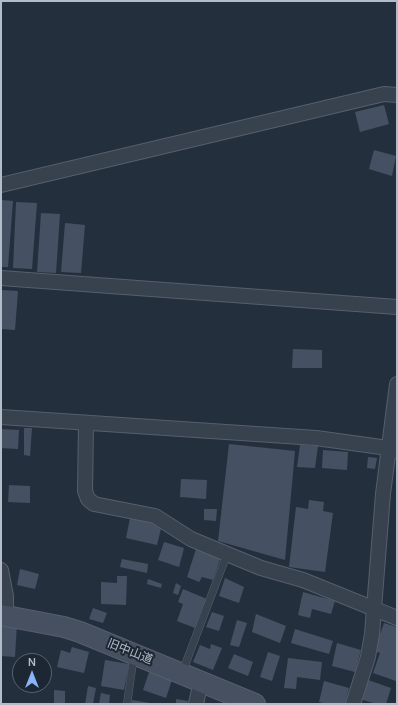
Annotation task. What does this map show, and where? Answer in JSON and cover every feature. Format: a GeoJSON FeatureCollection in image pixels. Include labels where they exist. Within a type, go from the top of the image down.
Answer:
{"type":"FeatureCollection","features":[{"type":"Feature","properties":{"kind":"main road","name":"旧中山道"},"geometry":{"type":"LineString","coordinates":[[4,615],[64,627],[134,653],[255,704]]}},
{"type":"Feature","properties":{"kind":"street"},"geometry":{"type":"LineString","coordinates":[[1,185],[384,94],[397,95]]}},
{"type":"Feature","properties":{"kind":"street"},"geometry":{"type":"LineString","coordinates":[[1,278],[397,307]]}},
{"type":"Feature","properties":{"kind":"street"},"geometry":{"type":"LineString","coordinates":[[353,704],[368,657],[392,449],[397,384]]}},
{"type":"Feature","properties":{"kind":"street"},"geometry":{"type":"LineString","coordinates":[[1,417],[316,438],[392,449]]}},
{"type":"Feature","properties":{"kind":"street"},"geometry":{"type":"LineString","coordinates":[[86,423],[85,491],[91,502],[98,506],[155,516],[191,539],[261,568],[303,580],[397,618]]}},
{"type":"Feature","properties":{"kind":"street"},"geometry":{"type":"LineString","coordinates":[[1,570],[6,596],[4,615]]}},
{"type":"Feature","properties":{"kind":"street"},"geometry":{"type":"LineString","coordinates":[[196,704],[202,681]]}},
{"type":"Feature","properties":{"kind":"lane"},"geometry":{"type":"LineString","coordinates":[[182,673],[227,554]]}},
{"type":"Feature","properties":{"kind":"lane"},"geometry":{"type":"LineString","coordinates":[[127,704],[134,653]]}},
{"type":"Feature","properties":{"kind":"building"},"geometry":{"type":"Polygon","coordinates":[[[384,105],[389,124],[360,132],[355,112],[384,105]]]}},
{"type":"Feature","properties":{"kind":"building"},"geometry":{"type":"Polygon","coordinates":[[[374,150],[396,156],[392,176],[369,169],[374,150]]]}},
{"type":"Feature","properties":{"kind":"building"},"geometry":{"type":"Polygon","coordinates":[[[1,200],[13,201],[8,267],[1,267],[1,200]]]}},
{"type":"Feature","properties":{"kind":"building"},"geometry":{"type":"Polygon","coordinates":[[[16,202],[37,203],[32,269],[13,268],[16,202]]]}},
{"type":"Feature","properties":{"kind":"building"},"geometry":{"type":"Polygon","coordinates":[[[41,213],[60,214],[56,273],[37,272],[41,213]]]}},
{"type":"Feature","properties":{"kind":"building"},"geometry":{"type":"Polygon","coordinates":[[[65,223],[85,225],[81,273],[61,272],[65,223]]]}},
{"type":"Feature","properties":{"kind":"building"},"geometry":{"type":"Polygon","coordinates":[[[1,290],[18,291],[15,330],[1,329],[1,290]]]}},
{"type":"Feature","properties":{"kind":"building"},"geometry":{"type":"Polygon","coordinates":[[[293,349],[322,350],[322,368],[292,368],[293,349]]]}},
{"type":"Feature","properties":{"kind":"building"},"geometry":{"type":"Polygon","coordinates":[[[24,428],[32,428],[30,456],[24,455],[24,428]]]}},
{"type":"Feature","properties":{"kind":"building"},"geometry":{"type":"Polygon","coordinates":[[[1,429],[19,430],[18,449],[1,448],[1,429]]]}},
{"type":"Feature","properties":{"kind":"building"},"geometry":{"type":"Polygon","coordinates":[[[229,444],[295,451],[285,560],[218,541],[229,444]]]}},
{"type":"Feature","properties":{"kind":"building"},"geometry":{"type":"Polygon","coordinates":[[[300,445],[318,446],[315,468],[297,467],[300,445]]]}},
{"type":"Feature","properties":{"kind":"building"},"geometry":{"type":"Polygon","coordinates":[[[323,450],[348,452],[347,470],[322,468],[323,450]]]}},
{"type":"Feature","properties":{"kind":"building"},"geometry":{"type":"Polygon","coordinates":[[[368,457],[377,458],[375,469],[367,468],[368,457]]]}},
{"type":"Feature","properties":{"kind":"building"},"geometry":{"type":"Polygon","coordinates":[[[181,479],[207,480],[206,499],[180,497],[181,479]]]}},
{"type":"Feature","properties":{"kind":"building"},"geometry":{"type":"Polygon","coordinates":[[[9,485],[30,486],[30,503],[8,502],[9,485]]]}},
{"type":"Feature","properties":{"kind":"building"},"geometry":{"type":"Polygon","coordinates":[[[309,500],[324,502],[323,511],[333,513],[325,572],[289,567],[296,507],[308,509],[309,500]]]}},
{"type":"Feature","properties":{"kind":"building"},"geometry":{"type":"Polygon","coordinates":[[[204,509],[217,509],[216,521],[204,520],[204,509]]]}},
{"type":"Feature","properties":{"kind":"building"},"geometry":{"type":"Polygon","coordinates":[[[130,518],[162,524],[157,545],[126,538],[130,518]]]}},
{"type":"Feature","properties":{"kind":"building"},"geometry":{"type":"Polygon","coordinates":[[[164,542],[184,548],[179,567],[158,560],[164,542]]]}},
{"type":"Feature","properties":{"kind":"building"},"geometry":{"type":"Polygon","coordinates":[[[196,549],[220,559],[213,580],[202,577],[199,582],[187,577],[196,549]]]}},
{"type":"Feature","properties":{"kind":"building"},"geometry":{"type":"Polygon","coordinates":[[[122,559],[148,564],[147,573],[120,567],[122,559]]]}},
{"type":"Feature","properties":{"kind":"building"},"geometry":{"type":"Polygon","coordinates":[[[20,569],[39,574],[35,589],[17,585],[20,569]]]}},
{"type":"Feature","properties":{"kind":"building"},"geometry":{"type":"Polygon","coordinates":[[[117,576],[127,576],[126,605],[101,604],[101,582],[117,583],[117,576]]]}},
{"type":"Feature","properties":{"kind":"building"},"geometry":{"type":"Polygon","coordinates":[[[225,578],[244,587],[239,603],[219,596],[225,578]]]}},
{"type":"Feature","properties":{"kind":"building"},"geometry":{"type":"Polygon","coordinates":[[[148,579],[162,584],[161,588],[147,584],[148,579]]]}},
{"type":"Feature","properties":{"kind":"building"},"geometry":{"type":"Polygon","coordinates":[[[176,583],[181,586],[178,595],[173,593],[176,583]]]}},
{"type":"Feature","properties":{"kind":"building"},"geometry":{"type":"Polygon","coordinates":[[[183,589],[207,599],[195,628],[177,621],[183,604],[178,602],[183,589]]]}},
{"type":"Feature","properties":{"kind":"building"},"geometry":{"type":"Polygon","coordinates":[[[303,592],[335,601],[331,614],[312,609],[310,618],[298,615],[303,592]]]}},
{"type":"Feature","properties":{"kind":"building"},"geometry":{"type":"Polygon","coordinates":[[[93,608],[107,613],[103,623],[89,619],[93,608]]]}},
{"type":"Feature","properties":{"kind":"building"},"geometry":{"type":"Polygon","coordinates":[[[212,612],[224,616],[219,631],[206,627],[212,612]]]}},
{"type":"Feature","properties":{"kind":"building"},"geometry":{"type":"Polygon","coordinates":[[[256,614],[286,626],[280,643],[252,632],[256,614]]]}},
{"type":"Feature","properties":{"kind":"building"},"geometry":{"type":"Polygon","coordinates":[[[237,620],[247,623],[239,647],[230,645],[237,620]]]}},
{"type":"Feature","properties":{"kind":"building"},"geometry":{"type":"Polygon","coordinates":[[[1,623],[17,624],[15,653],[12,653],[12,657],[1,656],[1,623]]]}},
{"type":"Feature","properties":{"kind":"building"},"geometry":{"type":"Polygon","coordinates":[[[384,623],[397,627],[396,681],[373,673],[380,653],[374,651],[384,623]]]}},
{"type":"Feature","properties":{"kind":"building"},"geometry":{"type":"Polygon","coordinates":[[[295,629],[333,641],[329,654],[291,643],[295,629]]]}},
{"type":"Feature","properties":{"kind":"building"},"geometry":{"type":"Polygon","coordinates":[[[337,643],[361,650],[355,672],[332,666],[337,643]]]}},
{"type":"Feature","properties":{"kind":"building"},"geometry":{"type":"Polygon","coordinates":[[[211,644],[222,648],[213,670],[193,662],[200,645],[210,649],[211,644]]]}},
{"type":"Feature","properties":{"kind":"building"},"geometry":{"type":"Polygon","coordinates":[[[72,647],[89,652],[84,673],[57,667],[61,650],[70,653],[72,647]]]}},
{"type":"Feature","properties":{"kind":"building"},"geometry":{"type":"Polygon","coordinates":[[[268,652],[280,656],[272,681],[260,677],[268,652]]]}},
{"type":"Feature","properties":{"kind":"building"},"geometry":{"type":"Polygon","coordinates":[[[234,654],[253,662],[248,676],[228,668],[234,654]]]}},
{"type":"Feature","properties":{"kind":"building"},"geometry":{"type":"Polygon","coordinates":[[[288,658],[322,662],[320,680],[297,677],[296,689],[284,688],[288,658]]]}},
{"type":"Feature","properties":{"kind":"building"},"geometry":{"type":"Polygon","coordinates":[[[105,660],[129,664],[124,690],[101,686],[105,660]]]}},
{"type":"Feature","properties":{"kind":"building"},"geometry":{"type":"Polygon","coordinates":[[[149,672],[172,680],[166,698],[143,690],[149,672]]]}},
{"type":"Feature","properties":{"kind":"building"},"geometry":{"type":"Polygon","coordinates":[[[368,680],[391,688],[386,704],[376,704],[360,699],[368,680]]]}},
{"type":"Feature","properties":{"kind":"building"},"geometry":{"type":"Polygon","coordinates":[[[324,681],[349,688],[345,704],[327,704],[319,702],[324,681]]]}},
{"type":"Feature","properties":{"kind":"building"},"geometry":{"type":"Polygon","coordinates":[[[88,686],[96,688],[93,704],[85,704],[88,686]]]}},
{"type":"Feature","properties":{"kind":"building"},"geometry":{"type":"Polygon","coordinates":[[[54,690],[65,691],[65,704],[54,704],[54,690]]]}},
{"type":"Feature","properties":{"kind":"building"},"geometry":{"type":"Polygon","coordinates":[[[101,693],[110,695],[109,704],[99,704],[101,693]]]}},
{"type":"Feature","properties":{"kind":"building"},"geometry":{"type":"Polygon","coordinates":[[[176,699],[188,701],[187,704],[176,704],[176,699]]]}},
{"type":"Feature","properties":{"kind":"building"},"geometry":{"type":"Polygon","coordinates":[[[132,700],[150,703],[131,704],[132,700]]]}}]}
